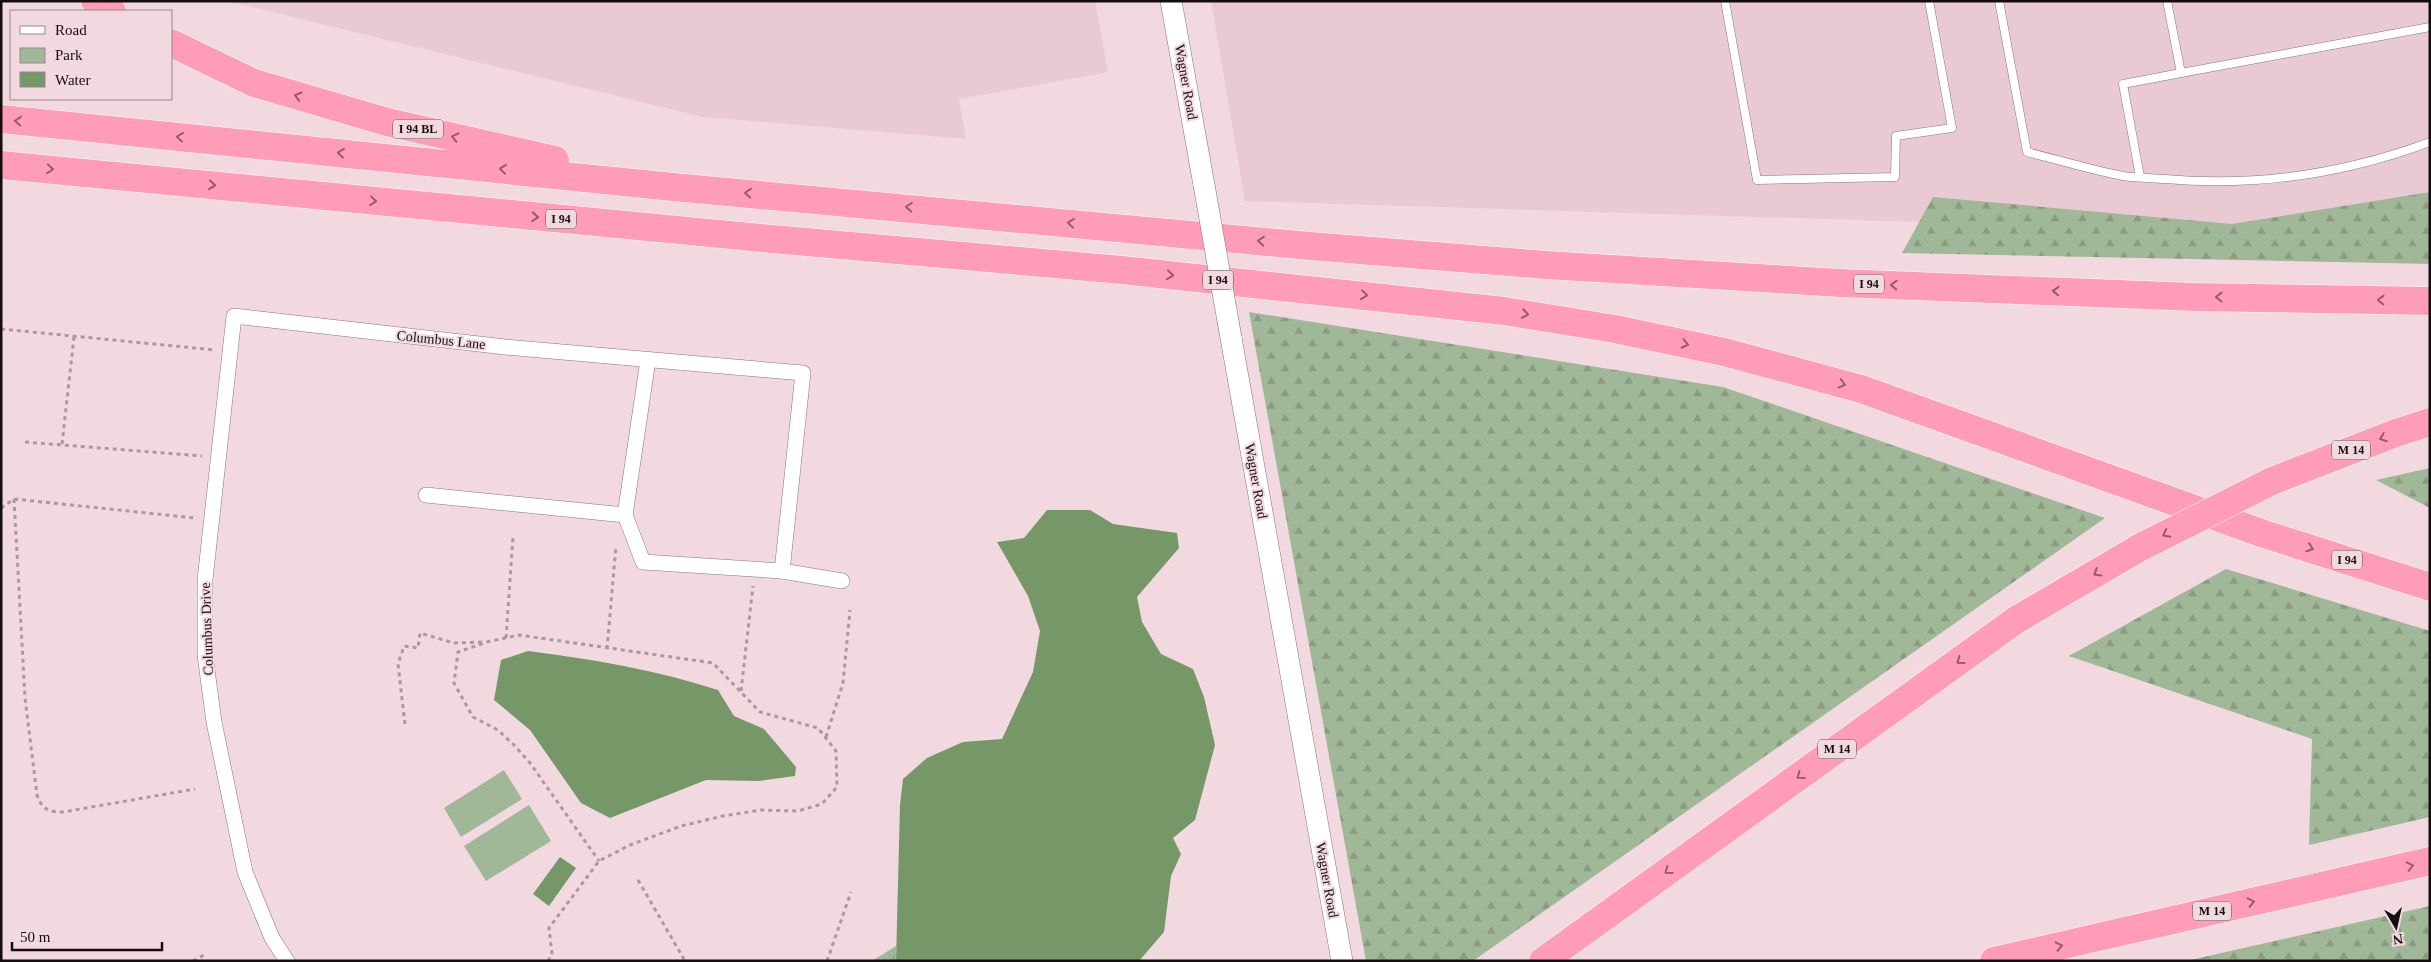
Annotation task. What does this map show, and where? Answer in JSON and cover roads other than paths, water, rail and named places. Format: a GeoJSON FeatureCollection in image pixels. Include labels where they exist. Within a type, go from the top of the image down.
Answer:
{"type":"FeatureCollection","features":[{"type":"Feature","properties":{"kind":"highway"},"geometry":{"type":"LineString","coordinates":[[96,1],[110,10]]}},
{"type":"Feature","properties":{"kind":"highway","name":"I 94 BL"},"geometry":{"type":"LineString","coordinates":[[172,43],[254,83],[387,122],[673,186]]}},
{"type":"Feature","properties":{"kind":"highway","name":"I 94"},"geometry":{"type":"LineString","coordinates":[[1,120],[1310,246],[1546,265],[1840,283],[2194,296],[2430,301]]}},
{"type":"Feature","properties":{"kind":"highway","name":"I 94"},"geometry":{"type":"LineString","coordinates":[[1,165],[1190,277],[1504,310],[1615,329],[1724,352],[1861,389],[2264,534],[2430,587]]}},
{"type":"Feature","properties":{"kind":"highway","name":"M 14"},"geometry":{"type":"LineString","coordinates":[[1543,961],[2016,620],[2139,548],[2272,481],[2396,433],[2430,422]]}},
{"type":"Feature","properties":{"kind":"highway","name":"M 14"},"geometry":{"type":"LineString","coordinates":[[1994,961],[2430,862]]}},
{"type":"Feature","properties":{"kind":"main road","name":"Wagner Road"},"geometry":{"type":"LineString","coordinates":[[1171,1],[1342,961]]}},
{"type":"Feature","properties":{"kind":"street","name":"Columbus Lane"},"geometry":{"type":"LineString","coordinates":[[234,316],[495,346],[803,373],[782,571]]}},
{"type":"Feature","properties":{"kind":"street","name":"Columbus Drive"},"geometry":{"type":"LineString","coordinates":[[234,316],[205,580],[205,655],[214,722],[245,872],[272,938],[287,961]]}},
{"type":"Feature","properties":{"kind":"street"},"geometry":{"type":"LineString","coordinates":[[648,360],[625,515],[643,562],[782,571],[842,581]]}},
{"type":"Feature","properties":{"kind":"street"},"geometry":{"type":"LineString","coordinates":[[426,495],[625,515]]}},
{"type":"Feature","properties":{"kind":"lane"},"geometry":{"type":"LineString","coordinates":[[1725,1],[1757,180],[1895,177],[1896,136],[1952,128],[1930,1]]}},
{"type":"Feature","properties":{"kind":"lane"},"geometry":{"type":"LineString","coordinates":[[1999,1],[2027,152],[2124,176],[2192,181],[2266,181],[2336,170],[2397,154],[2430,142]]}},
{"type":"Feature","properties":{"kind":"lane"},"geometry":{"type":"LineString","coordinates":[[2167,1],[2181,73]]}},
{"type":"Feature","properties":{"kind":"lane"},"geometry":{"type":"LineString","coordinates":[[2140,177],[2123,84],[2430,27]]}},
{"type":"Feature","properties":{"kind":"water"},"geometry":{"type":"Polygon","coordinates":[[[1047,510],[1090,510],[1113,524],[1177,533],[1179,548],[1137,597],[1142,622],[1161,654],[1193,669],[1204,697],[1215,745],[1195,820],[1173,838],[1181,854],[1171,876],[1164,932],[1139,961],[896,961],[900,805],[903,779],[927,758],[963,742],[1002,739],[1033,672],[1040,631],[1028,596],[997,542],[1024,538],[1047,510]]]}},
{"type":"Feature","properties":{"kind":"water"},"geometry":{"type":"Polygon","coordinates":[[[528,651],[624,666],[718,690],[734,716],[764,729],[796,767],[795,776],[759,781],[706,780],[610,818],[581,803],[530,730],[494,700],[501,660],[528,651]]]}},
{"type":"Feature","properties":{"kind":"water"},"geometry":{"type":"Polygon","coordinates":[[[560,857],[576,868],[549,906],[533,894],[560,857]]]}}]}
